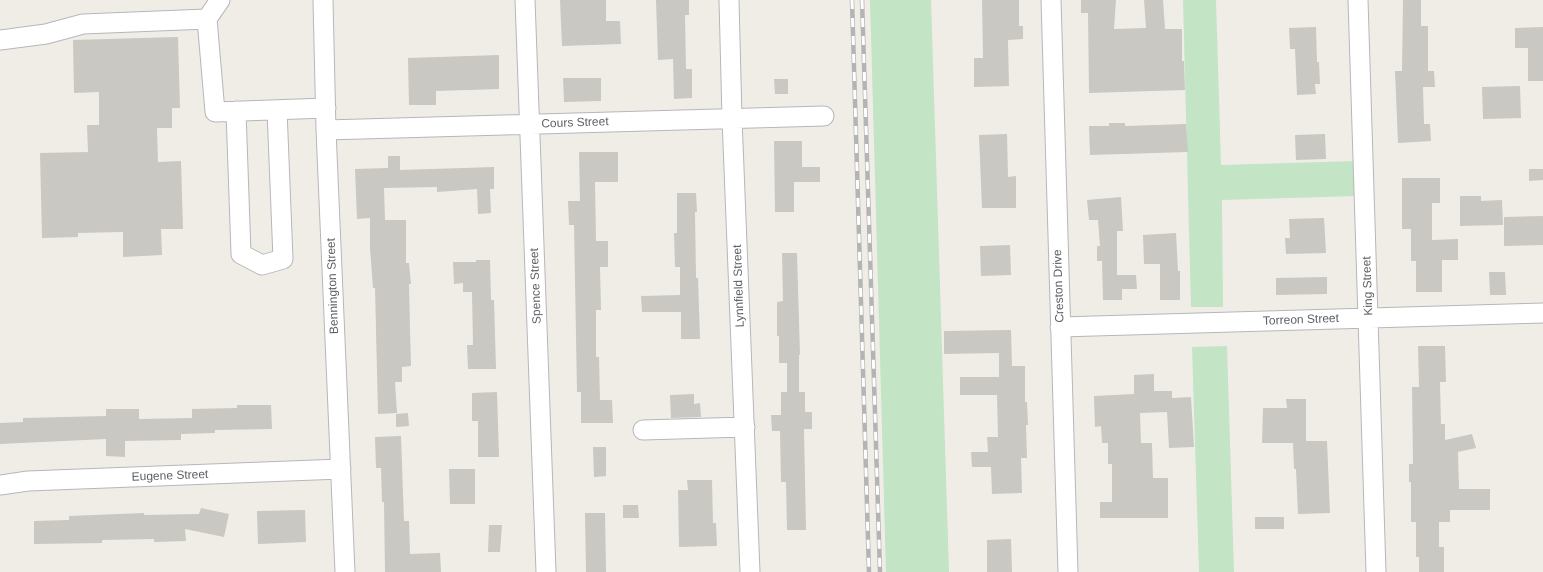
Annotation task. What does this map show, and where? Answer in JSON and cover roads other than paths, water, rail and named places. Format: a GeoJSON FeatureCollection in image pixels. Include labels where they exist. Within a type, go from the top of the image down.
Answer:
{"type":"FeatureCollection","features":[{"type":"Feature","properties":{"kind":"street"},"geometry":{"type":"LineString","coordinates":[[220,0],[207,19],[215,112],[326,108]]}},
{"type":"Feature","properties":{"kind":"street","name":"Bennington Street"},"geometry":{"type":"LineString","coordinates":[[323,0],[326,130],[345,572]]}},
{"type":"Feature","properties":{"kind":"street","name":"Spence Street"},"geometry":{"type":"LineString","coordinates":[[525,0],[546,572]]}},
{"type":"Feature","properties":{"kind":"street","name":"Lynnfield Street"},"geometry":{"type":"LineString","coordinates":[[729,0],[732,118],[750,572]]}},
{"type":"Feature","properties":{"kind":"street","name":"Creston Drive"},"geometry":{"type":"LineString","coordinates":[[1051,0],[1068,572]]}},
{"type":"Feature","properties":{"kind":"street","name":"King Street"},"geometry":{"type":"LineString","coordinates":[[1358,0],[1376,572]]}},
{"type":"Feature","properties":{"kind":"street"},"geometry":{"type":"LineString","coordinates":[[0,40],[46,34],[83,24],[207,19]]}},
{"type":"Feature","properties":{"kind":"street"},"geometry":{"type":"LineString","coordinates":[[236,111],[241,254],[262,266],[283,259],[277,110]]}},
{"type":"Feature","properties":{"kind":"street","name":"Cours Street"},"geometry":{"type":"LineString","coordinates":[[326,130],[824,116]]}},
{"type":"Feature","properties":{"kind":"street","name":"Torreon Street"},"geometry":{"type":"LineString","coordinates":[[1060,327],[1543,313]]}},
{"type":"Feature","properties":{"kind":"street"},"geometry":{"type":"LineString","coordinates":[[643,430],[745,428]]}},
{"type":"Feature","properties":{"kind":"street","name":"Eugene Street"},"geometry":{"type":"LineString","coordinates":[[0,485],[28,481],[341,469]]}},
{"type":"Feature","properties":{"kind":"railway"},"geometry":{"type":"LineString","coordinates":[[852,0],[869,572]]}},
{"type":"Feature","properties":{"kind":"railway"},"geometry":{"type":"LineString","coordinates":[[862,0],[880,572]]}}]}
